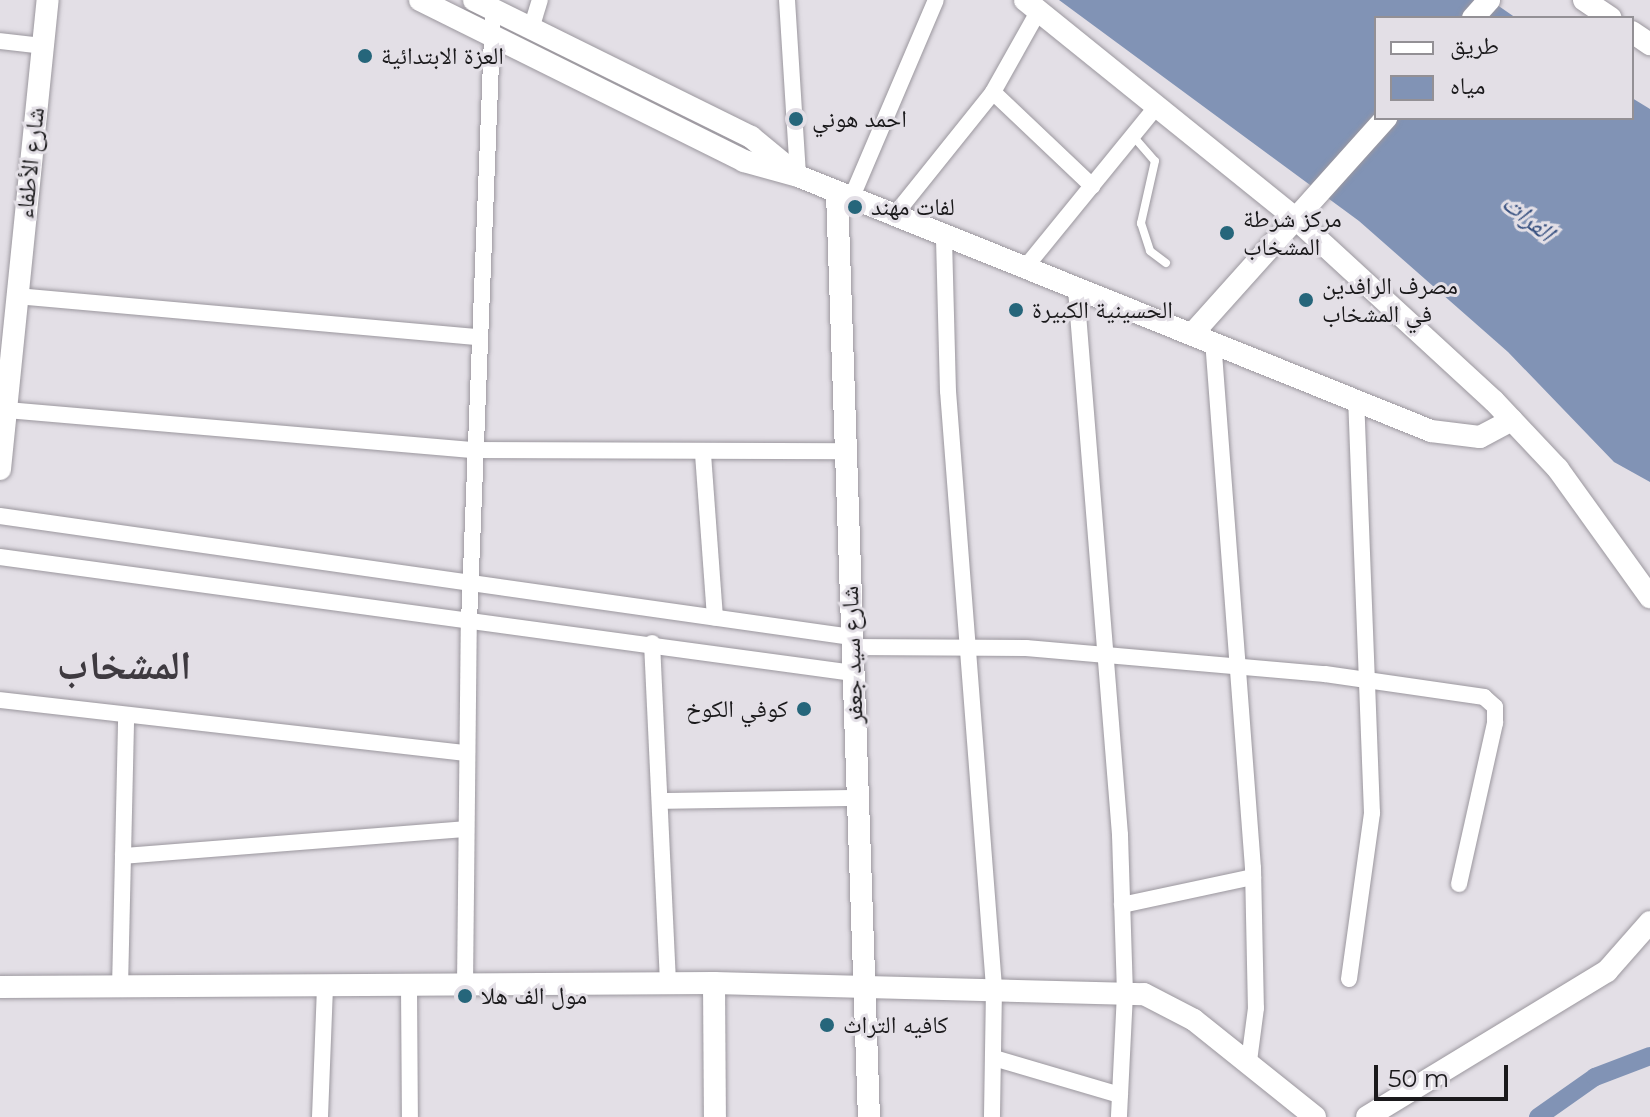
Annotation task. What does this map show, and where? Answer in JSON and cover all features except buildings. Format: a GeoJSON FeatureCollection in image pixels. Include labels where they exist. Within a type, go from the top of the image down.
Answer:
{"type":"FeatureCollection","features":[{"type":"Feature","properties":{"kind":"street","name":"شارع الأطفاء"},"geometry":{"type":"LineString","coordinates":[[0,469],[4,397],[48,0]]}},
{"type":"Feature","properties":{"kind":"street"},"geometry":{"type":"LineString","coordinates":[[420,0],[744,161],[798,176],[944,239],[1204,336],[1356,400],[1460,437],[1480,437],[1512,420]]}},
{"type":"Feature","properties":{"kind":"street"},"geometry":{"type":"LineString","coordinates":[[531,29],[540,0]]}},
{"type":"Feature","properties":{"kind":"street"},"geometry":{"type":"LineString","coordinates":[[787,0],[798,176]]}},
{"type":"Feature","properties":{"kind":"street"},"geometry":{"type":"LineString","coordinates":[[844,196],[936,0]]}},
{"type":"Feature","properties":{"kind":"street"},"geometry":{"type":"LineString","coordinates":[[1475,16],[1489,0]]}},
{"type":"Feature","properties":{"kind":"street"},"geometry":{"type":"LineString","coordinates":[[1584,0],[1608,16]]}},
{"type":"Feature","properties":{"kind":"street"},"geometry":{"type":"LineString","coordinates":[[465,986],[469,622],[490,34],[484,5]]}},
{"type":"Feature","properties":{"kind":"street"},"geometry":{"type":"LineString","coordinates":[[484,5],[751,137],[798,176]]}},
{"type":"Feature","properties":{"kind":"street"},"geometry":{"type":"LineString","coordinates":[[893,217],[993,92],[1032,5],[1296,219],[1512,420],[1558,469],[1650,597]]}},
{"type":"Feature","properties":{"kind":"street"},"geometry":{"type":"LineString","coordinates":[[0,41],[43,46]]}},
{"type":"Feature","properties":{"kind":"street"},"geometry":{"type":"LineString","coordinates":[[993,92],[1092,186]]}},
{"type":"Feature","properties":{"kind":"street"},"geometry":{"type":"LineString","coordinates":[[1024,269],[1157,106]]}},
{"type":"Feature","properties":{"kind":"street"},"geometry":{"type":"LineString","coordinates":[[1249,1061],[1256,1008],[1253,877],[1237,669],[1204,336],[1296,219],[1384,120]]}},
{"type":"Feature","properties":{"kind":"street","name":"شارع سيد جعفر"},"geometry":{"type":"LineString","coordinates":[[844,196],[844,451],[869,1117]]}},
{"type":"Feature","properties":{"kind":"street"},"geometry":{"type":"LineString","coordinates":[[944,239],[948,391],[972,646],[994,988],[992,1117]]}},
{"type":"Feature","properties":{"kind":"street"},"geometry":{"type":"LineString","coordinates":[[1076,289],[1122,905],[1125,993],[1119,1117]]}},
{"type":"Feature","properties":{"kind":"street"},"geometry":{"type":"LineString","coordinates":[[16,296],[479,337]]}},
{"type":"Feature","properties":{"kind":"street"},"geometry":{"type":"LineString","coordinates":[[4,397],[475,450],[703,454],[844,451]]}},
{"type":"Feature","properties":{"kind":"street"},"geometry":{"type":"LineString","coordinates":[[1349,979],[1372,813],[1356,400]]}},
{"type":"Feature","properties":{"kind":"street"},"geometry":{"type":"LineString","coordinates":[[703,454],[715,618]]}},
{"type":"Feature","properties":{"kind":"street"},"geometry":{"type":"LineString","coordinates":[[0,516],[715,618],[851,642],[972,646],[1369,679],[1484,697],[1495,707],[1459,884]]}},
{"type":"Feature","properties":{"kind":"street"},"geometry":{"type":"LineString","coordinates":[[0,557],[469,622],[652,643],[853,673]]}},
{"type":"Feature","properties":{"kind":"street"},"geometry":{"type":"LineString","coordinates":[[652,643],[668,983]]}},
{"type":"Feature","properties":{"kind":"street"},"geometry":{"type":"LineString","coordinates":[[0,700],[467,753]]}},
{"type":"Feature","properties":{"kind":"street"},"geometry":{"type":"LineString","coordinates":[[120,988],[126,715]]}},
{"type":"Feature","properties":{"kind":"street"},"geometry":{"type":"LineString","coordinates":[[660,801],[858,798]]}},
{"type":"Feature","properties":{"kind":"street"},"geometry":{"type":"LineString","coordinates":[[123,856],[466,829]]}},
{"type":"Feature","properties":{"kind":"street"},"geometry":{"type":"LineString","coordinates":[[1122,905],[1253,877]]}},
{"type":"Feature","properties":{"kind":"street"},"geometry":{"type":"LineString","coordinates":[[1367,1117],[1607,971],[1650,922]]}},
{"type":"Feature","properties":{"kind":"street"},"geometry":{"type":"LineString","coordinates":[[714,983],[715,1117]]}},
{"type":"Feature","properties":{"kind":"street"},"geometry":{"type":"LineString","coordinates":[[0,987],[714,983],[1144,994],[1194,1020],[1249,1061],[1315,1117]]}},
{"type":"Feature","properties":{"kind":"street"},"geometry":{"type":"LineString","coordinates":[[320,1117],[325,987]]}},
{"type":"Feature","properties":{"kind":"street"},"geometry":{"type":"LineString","coordinates":[[409,987],[410,1117]]}},
{"type":"Feature","properties":{"kind":"street"},"geometry":{"type":"LineString","coordinates":[[994,1058],[1120,1095]]}},
{"type":"Feature","properties":{"kind":"lane"},"geometry":{"type":"LineString","coordinates":[[1133,136],[1155,161],[1141,223],[1150,251],[1166,263]]}},
{"type":"Feature","properties":{"kind":"water","name":"الفرات"},"geometry":{"type":"Polygon","coordinates":[[[1059,0],[1490,0],[1513,16],[1374,16],[1374,120],[1634,120],[1634,99],[1650,109],[1650,482],[1614,462],[1508,352],[1359,221],[1059,0]]]}},
{"type":"Feature","properties":{"kind":"waterway"},"geometry":{"type":"LineString","coordinates":[[1538,1117],[1595,1077],[1650,1056]]}},
{"type":"Feature","properties":{"kind":"place","name":"العزة الابتدائية"},"geometry":{"type":"Point","coordinates":[365,56]}},
{"type":"Feature","properties":{"kind":"place","name":"احمد هوني"},"geometry":{"type":"Point","coordinates":[796,119]}},
{"type":"Feature","properties":{"kind":"place","name":"لفات مهند"},"geometry":{"type":"Point","coordinates":[855,207]}},
{"type":"Feature","properties":{"kind":"place","name":"مركز شرطة المشخاب"},"geometry":{"type":"Point","coordinates":[1227,233]}},
{"type":"Feature","properties":{"kind":"place","name":"مصرف الرافدين في المشخاب"},"geometry":{"type":"Point","coordinates":[1306,300]}},
{"type":"Feature","properties":{"kind":"place","name":"الحسينية الكبيرة"},"geometry":{"type":"Point","coordinates":[1016,310]}},
{"type":"Feature","properties":{"kind":"place","name":"كوفي الكوخ"},"geometry":{"type":"Point","coordinates":[804,709]}},
{"type":"Feature","properties":{"kind":"place","name":"مول الف هلا"},"geometry":{"type":"Point","coordinates":[465,996]}},
{"type":"Feature","properties":{"kind":"place","name":"كافيه التراث"},"geometry":{"type":"Point","coordinates":[827,1025]}},
{"type":"Feature","properties":{"kind":"district","name":"المشخاب"},"geometry":{"type":"Point","coordinates":[124,665]}}]}
